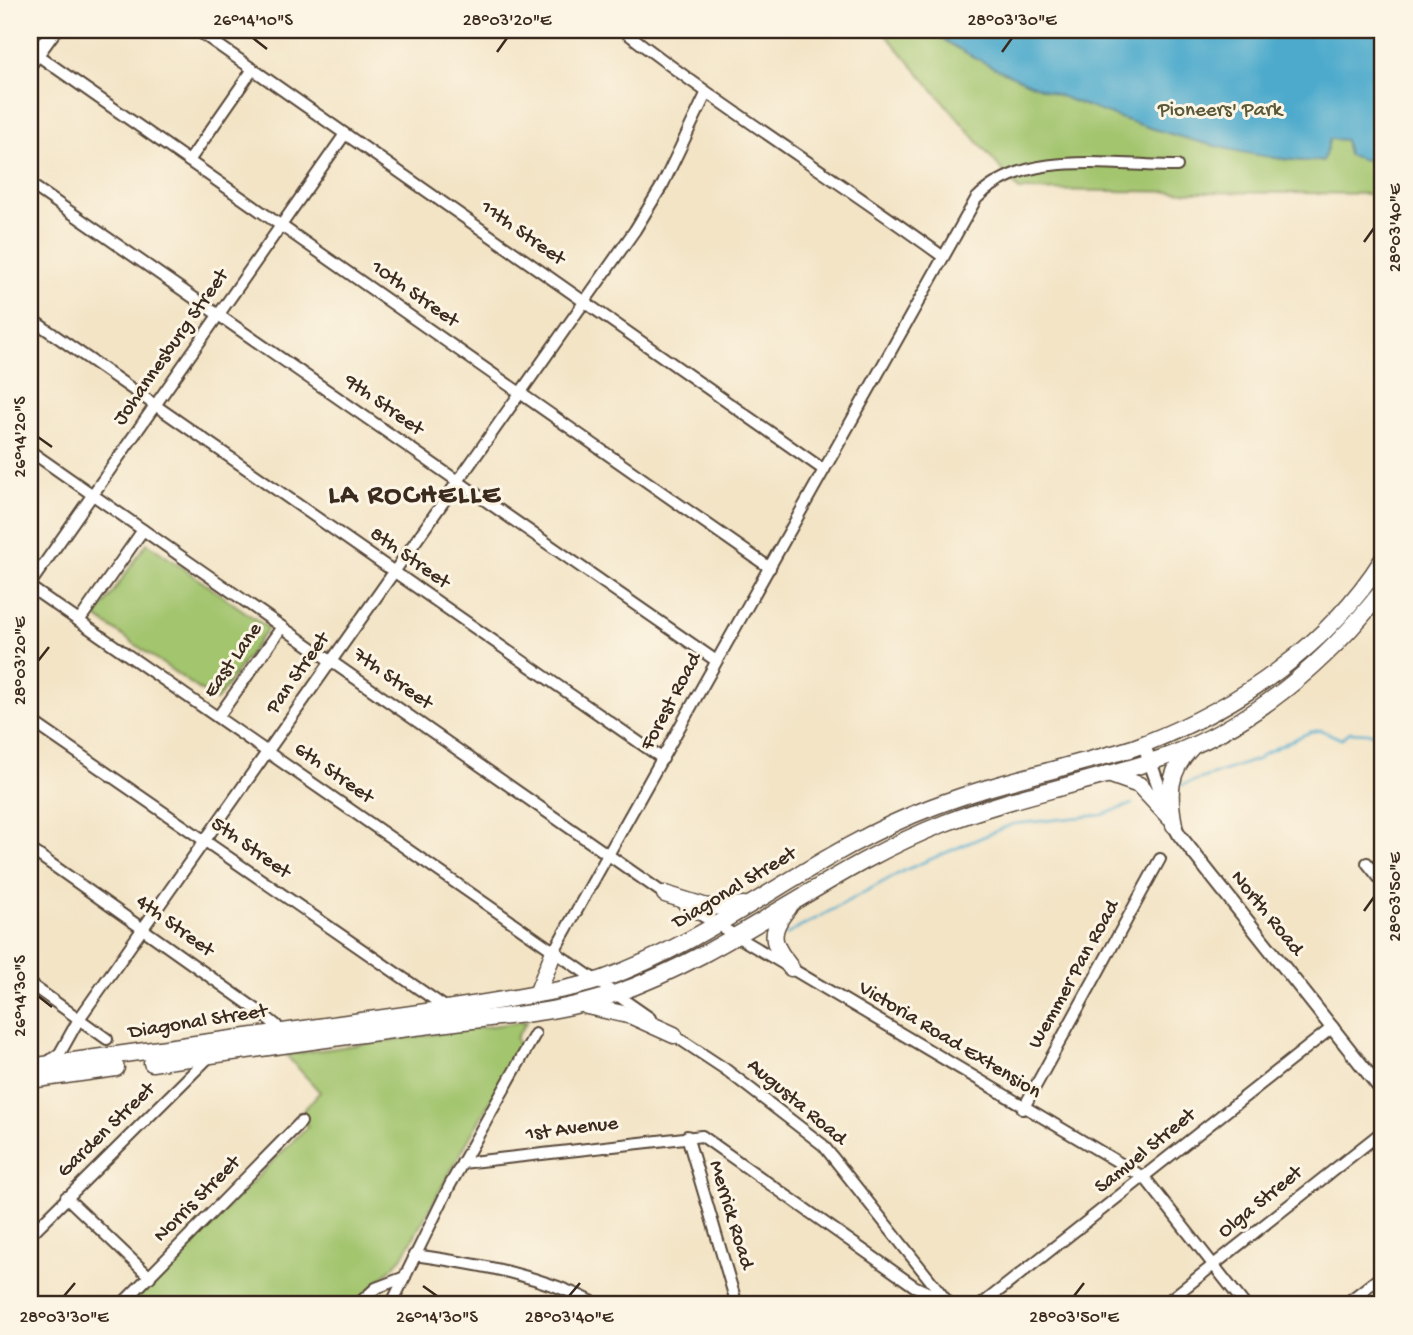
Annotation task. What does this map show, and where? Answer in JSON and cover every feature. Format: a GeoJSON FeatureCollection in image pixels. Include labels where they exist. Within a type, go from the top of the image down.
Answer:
{"type":"FeatureCollection","features":[{"type":"Feature","properties":{"kind":"main road"},"geometry":{"type":"LineString","coordinates":[[33,59],[54,30]]}},
{"type":"Feature","properties":{"kind":"main road","name":"Diagonal Street"},"geometry":{"type":"LineString","coordinates":[[30,1080],[211,1055],[284,1038],[598,981],[679,948],[830,856],[907,817],[986,788],[1144,745],[1220,709],[1276,673],[1313,642],[1343,611],[1383,559]]}},
{"type":"Feature","properties":{"kind":"main road","name":"Diagonal Street"},"geometry":{"type":"LineString","coordinates":[[36,1066],[578,1004],[615,994],[680,967],[885,850],[946,823],[1150,762],[1195,744],[1247,716],[1311,668],[1360,619],[1383,590]]}},
{"type":"Feature","properties":{"kind":"main road"},"geometry":{"type":"LineString","coordinates":[[1172,822],[1170,782],[1176,767],[1195,744]]}},
{"type":"Feature","properties":{"kind":"main road"},"geometry":{"type":"LineString","coordinates":[[1108,774],[1139,785],[1172,822]]}},
{"type":"Feature","properties":{"kind":"main road"},"geometry":{"type":"LineString","coordinates":[[664,894],[717,908],[753,903]]}},
{"type":"Feature","properties":{"kind":"main road"},"geometry":{"type":"LineString","coordinates":[[791,968],[779,953],[774,938],[777,923],[793,903]]}},
{"type":"Feature","properties":{"kind":"main road"},"geometry":{"type":"LineString","coordinates":[[537,994],[554,951]]}},
{"type":"Feature","properties":{"kind":"main road"},"geometry":{"type":"LineString","coordinates":[[578,1004],[632,1016],[674,1035]]}},
{"type":"Feature","properties":{"kind":"street","name":"11th Street"},"geometry":{"type":"LineString","coordinates":[[197,30],[824,470]]}},
{"type":"Feature","properties":{"kind":"street"},"geometry":{"type":"LineString","coordinates":[[623,30],[706,94],[942,256]]}},
{"type":"Feature","properties":{"kind":"street","name":"10th Street"},"geometry":{"type":"LineString","coordinates":[[33,59],[189,161],[769,568]]}},
{"type":"Feature","properties":{"kind":"street"},"geometry":{"type":"LineString","coordinates":[[189,161],[253,69]]}},
{"type":"Feature","properties":{"kind":"street","name":"Pan Street"},"geometry":{"type":"LineString","coordinates":[[36,1066],[60,1053],[79,1019],[585,302],[663,184],[706,94]]}},
{"type":"Feature","properties":{"kind":"street","name":"Johannesburg Street"},"geometry":{"type":"LineString","coordinates":[[30,585],[345,134]]}},
{"type":"Feature","properties":{"kind":"street","name":"Forest Road"},"geometry":{"type":"LineString","coordinates":[[554,951],[976,199],[997,180],[1014,172],[1054,164],[1177,166]]}},
{"type":"Feature","properties":{"kind":"street","name":"9th Street"},"geometry":{"type":"LineString","coordinates":[[30,184],[715,660]]}},
{"type":"Feature","properties":{"kind":"street","name":"8th Street"},"geometry":{"type":"LineString","coordinates":[[30,318],[663,760]]}},
{"type":"Feature","properties":{"kind":"street","name":"7th Street"},"geometry":{"type":"LineString","coordinates":[[30,451],[664,894],[735,935]]}},
{"type":"Feature","properties":{"kind":"street"},"geometry":{"type":"LineString","coordinates":[[79,621],[143,530]]}},
{"type":"Feature","properties":{"kind":"street","name":"6th Street"},"geometry":{"type":"LineString","coordinates":[[30,585],[615,994]]}},
{"type":"Feature","properties":{"kind":"street","name":"East Lane"},"geometry":{"type":"LineString","coordinates":[[218,717],[282,627]]}},
{"type":"Feature","properties":{"kind":"street","name":"5th Street"},"geometry":{"type":"LineString","coordinates":[[30,720],[449,1009]]}},
{"type":"Feature","properties":{"kind":"street","name":"North Road"},"geometry":{"type":"LineString","coordinates":[[1144,745],[1172,822],[1195,856],[1383,1092]]}},
{"type":"Feature","properties":{"kind":"street","name":"4th Street"},"geometry":{"type":"LineString","coordinates":[[30,849],[143,928],[284,1038]]}},
{"type":"Feature","properties":{"kind":"street","name":"Wemmer Pan Road"},"geometry":{"type":"LineString","coordinates":[[1023,1109],[1160,859]]}},
{"type":"Feature","properties":{"kind":"street"},"geometry":{"type":"LineString","coordinates":[[1367,863],[1383,883]]}},
{"type":"Feature","properties":{"kind":"street","name":"Victoria Road Extension"},"geometry":{"type":"LineString","coordinates":[[735,935],[1023,1109],[1145,1178]]}},
{"type":"Feature","properties":{"kind":"street"},"geometry":{"type":"LineString","coordinates":[[30,984],[107,1039]]}},
{"type":"Feature","properties":{"kind":"street","name":"Augusta Road"},"geometry":{"type":"LineString","coordinates":[[615,994],[735,1076],[823,1145],[949,1303]]}},
{"type":"Feature","properties":{"kind":"street","name":"Samuel Street"},"geometry":{"type":"LineString","coordinates":[[981,1305],[1333,1027]]}},
{"type":"Feature","properties":{"kind":"street"},"geometry":{"type":"LineString","coordinates":[[391,1305],[414,1255],[535,1034]]}},
{"type":"Feature","properties":{"kind":"street","name":"Garden Street"},"geometry":{"type":"LineString","coordinates":[[30,1235],[211,1055]]}},
{"type":"Feature","properties":{"kind":"street","name":"Norris Street"},"geometry":{"type":"LineString","coordinates":[[121,1305],[301,1122]]}},
{"type":"Feature","properties":{"kind":"street","name":"Olga Street"},"geometry":{"type":"LineString","coordinates":[[1163,1305],[1383,1131]]}},
{"type":"Feature","properties":{"kind":"street"},"geometry":{"type":"LineString","coordinates":[[687,1136],[702,1136],[712,1142],[914,1286],[949,1303]]}},
{"type":"Feature","properties":{"kind":"street","name":"1st Avenue"},"geometry":{"type":"LineString","coordinates":[[463,1163],[687,1136]]}},
{"type":"Feature","properties":{"kind":"street","name":"Merrick Road"},"geometry":{"type":"LineString","coordinates":[[687,1136],[737,1305]]}},
{"type":"Feature","properties":{"kind":"street"},"geometry":{"type":"LineString","coordinates":[[1145,1178],[1245,1305]]}},
{"type":"Feature","properties":{"kind":"street"},"geometry":{"type":"LineString","coordinates":[[66,1197],[150,1276]]}},
{"type":"Feature","properties":{"kind":"street"},"geometry":{"type":"LineString","coordinates":[[414,1255],[499,1268],[553,1285],[599,1305]]}},
{"type":"Feature","properties":{"kind":"street"},"geometry":{"type":"LineString","coordinates":[[1344,1305],[1383,1275]]}},
{"type":"Feature","properties":{"kind":"street"},"geometry":{"type":"LineString","coordinates":[[357,1305],[376,1288],[405,1277]]}},
{"type":"Feature","properties":{"kind":"green space","name":"Pioneers' Park"},"geometry":{"type":"Polygon","coordinates":[[[882,30],[1383,30],[1383,194],[1019,190],[882,30]]]}},
{"type":"Feature","properties":{"kind":"green space"},"geometry":{"type":"Polygon","coordinates":[[[147,543],[268,628],[216,701],[96,617],[147,543]]]}},
{"type":"Feature","properties":{"kind":"green space"},"geometry":{"type":"Polygon","coordinates":[[[527,1021],[516,1038],[520,1048],[402,1258],[354,1305],[131,1305],[308,1126],[299,1115],[320,1092],[286,1055],[527,1021]]]}},
{"type":"Feature","properties":{"kind":"water"},"geometry":{"type":"Polygon","coordinates":[[[930,30],[1383,30],[1383,165],[1348,155],[1345,140],[1330,139],[1323,161],[1283,159],[1178,136],[1062,97],[964,52],[930,30]]]}},
{"type":"Feature","properties":{"kind":"waterway"},"geometry":{"type":"LineString","coordinates":[[1182,785],[1259,759],[1263,754],[1310,732],[1321,730],[1341,739],[1350,732],[1383,734]]}},
{"type":"Feature","properties":{"kind":"waterway"},"geometry":{"type":"LineString","coordinates":[[786,935],[903,871],[1013,824],[1102,815],[1132,804]]}},
{"type":"Feature","properties":{"kind":"district","name":"LA ROCHELLE"},"geometry":{"type":"Point","coordinates":[415,496]}}]}
